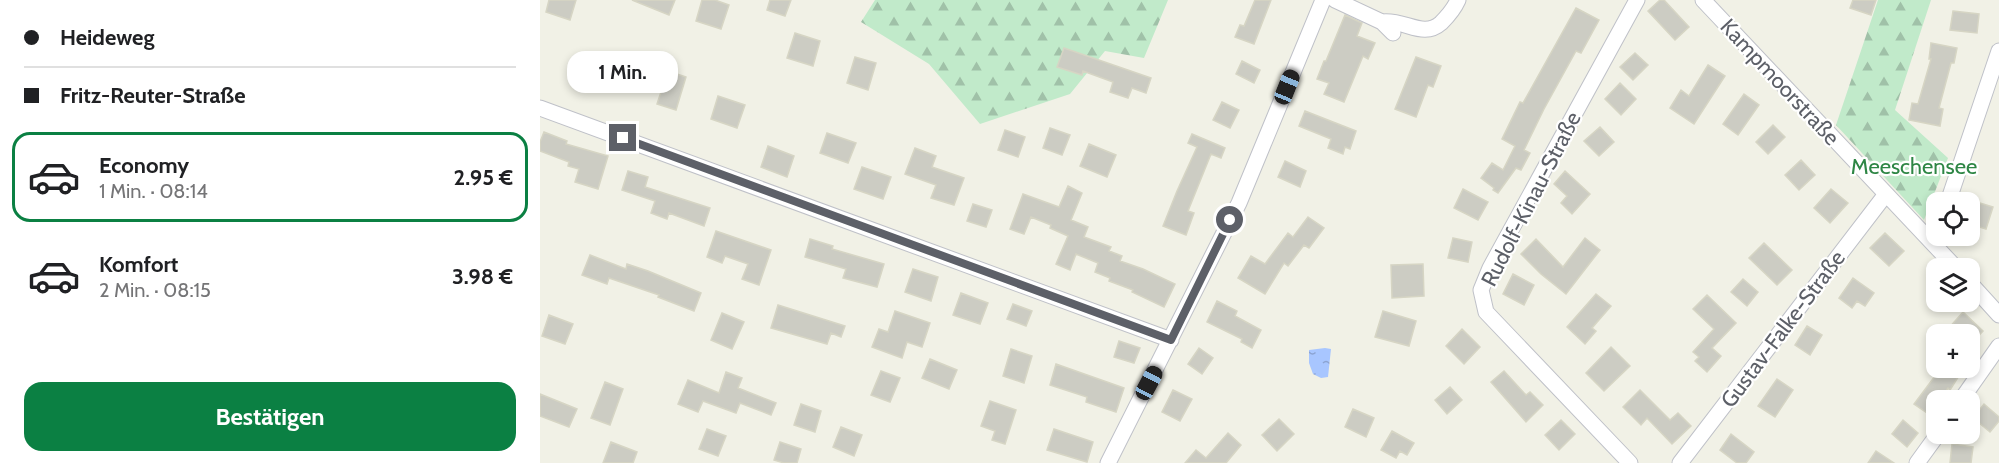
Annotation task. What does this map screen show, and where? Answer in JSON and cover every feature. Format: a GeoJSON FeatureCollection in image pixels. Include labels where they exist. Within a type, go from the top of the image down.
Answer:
{"type":"FeatureCollection","features":[{"type":"Feature","properties":{"kind":"street"},"geometry":{"type":"LineString","coordinates":[[1108,463],[1239,203],[1323,0]]}},
{"type":"Feature","properties":{"kind":"street"},"geometry":{"type":"LineString","coordinates":[[1335,0],[1388,28],[1393,21],[1420,29],[1434,29],[1446,18],[1458,0]]}},
{"type":"Feature","properties":{"kind":"street","name":"Rudolf-Kinau-Straße"},"geometry":{"type":"LineString","coordinates":[[1630,463],[1486,312],[1481,290],[1490,268],[1637,0]]}},
{"type":"Feature","properties":{"kind":"street","name":"Kampmoorstraße"},"geometry":{"type":"LineString","coordinates":[[1703,0],[1886,194],[1926,232]]}},
{"type":"Feature","properties":{"kind":"street"},"geometry":{"type":"LineString","coordinates":[[1951,192],[1999,51]]}},
{"type":"Feature","properties":{"kind":"street"},"geometry":{"type":"LineString","coordinates":[[540,108],[1171,340]]}},
{"type":"Feature","properties":{"kind":"street","name":"Gustav-Falke-Straße"},"geometry":{"type":"LineString","coordinates":[[1680,463],[1886,194]]}},
{"type":"Feature","properties":{"kind":"street"},"geometry":{"type":"LineString","coordinates":[[1980,294],[1999,315]]}},
{"type":"Feature","properties":{"kind":"street"},"geometry":{"type":"LineString","coordinates":[[1968,390],[1999,346]]}},
{"type":"Feature","properties":{"kind":"street"},"geometry":{"type":"LineString","coordinates":[[1917,463],[1931,444]]}},
{"type":"Feature","properties":{"kind":"green space"},"geometry":{"type":"Polygon","coordinates":[[[875,0],[1168,0],[1144,58],[1105,51],[1070,94],[980,124],[929,64],[861,22],[875,0]]]}},
{"type":"Feature","properties":{"kind":"green space","name":"Meeschensee"},"geometry":{"type":"Polygon","coordinates":[[[1878,0],[1931,0],[1895,110],[1948,158],[1935,192],[1926,192],[1924,220],[1836,125],[1878,0]]]}},
{"type":"Feature","properties":{"kind":"water"},"geometry":{"type":"Polygon","coordinates":[[[1331,349],[1328,377],[1321,378],[1313,374],[1309,363],[1309,350],[1331,349]]]}},
{"type":"Feature","properties":{"kind":"building"},"geometry":{"type":"Polygon","coordinates":[[[549,0],[576,0],[570,20],[546,12],[549,0]]]}},
{"type":"Feature","properties":{"kind":"building"},"geometry":{"type":"Polygon","coordinates":[[[632,0],[675,0],[669,15],[632,0]]]}},
{"type":"Feature","properties":{"kind":"building"},"geometry":{"type":"Polygon","coordinates":[[[702,0],[715,0],[729,5],[721,29],[696,21],[702,0]]]}},
{"type":"Feature","properties":{"kind":"building"},"geometry":{"type":"Polygon","coordinates":[[[770,0],[791,0],[785,16],[767,10],[770,0]]]}},
{"type":"Feature","properties":{"kind":"building"},"geometry":{"type":"Polygon","coordinates":[[[1255,0],[1271,0],[1254,44],[1235,37],[1240,25],[1244,26],[1255,0]]]}},
{"type":"Feature","properties":{"kind":"building"},"geometry":{"type":"Polygon","coordinates":[[[1660,0],[1664,0],[1689,27],[1675,40],[1648,11],[1660,0]]]}},
{"type":"Feature","properties":{"kind":"building"},"geometry":{"type":"Polygon","coordinates":[[[1853,0],[1876,0],[1871,15],[1850,8],[1853,0]]]}},
{"type":"Feature","properties":{"kind":"building"},"geometry":{"type":"Polygon","coordinates":[[[1576,8],[1599,20],[1581,53],[1576,51],[1544,109],[1524,150],[1530,153],[1521,170],[1516,168],[1498,193],[1481,178],[1492,163],[1503,170],[1515,146],[1502,139],[1520,102],[1523,103],[1576,8]]]}},
{"type":"Feature","properties":{"kind":"building"},"geometry":{"type":"Polygon","coordinates":[[[1953,11],[1979,14],[1977,33],[1950,30],[1953,11]]]}},
{"type":"Feature","properties":{"kind":"building"},"geometry":{"type":"Polygon","coordinates":[[[1345,15],[1362,23],[1357,36],[1375,43],[1368,59],[1363,56],[1344,102],[1324,94],[1329,83],[1317,79],[1345,15]]]}},
{"type":"Feature","properties":{"kind":"building"},"geometry":{"type":"Polygon","coordinates":[[[795,33],[820,41],[813,66],[787,58],[795,33]]]}},
{"type":"Feature","properties":{"kind":"building"},"geometry":{"type":"Polygon","coordinates":[[[1931,43],[1957,48],[1939,108],[1943,109],[1940,126],[1909,120],[1912,103],[1918,104],[1931,59],[1929,59],[1931,43]]]}},
{"type":"Feature","properties":{"kind":"building"},"geometry":{"type":"Polygon","coordinates":[[[1064,48],[1151,78],[1146,93],[1132,88],[1128,98],[1110,92],[1113,82],[1083,71],[1082,75],[1057,67],[1064,48]]]}},
{"type":"Feature","properties":{"kind":"building"},"geometry":{"type":"Polygon","coordinates":[[[1635,53],[1648,65],[1633,80],[1620,67],[1635,53]]]}},
{"type":"Feature","properties":{"kind":"building"},"geometry":{"type":"Polygon","coordinates":[[[855,57],[876,63],[868,90],[847,83],[855,57]]]}},
{"type":"Feature","properties":{"kind":"building"},"geometry":{"type":"Polygon","coordinates":[[[1416,57],[1441,66],[1433,87],[1428,85],[1416,117],[1395,109],[1416,57]]]}},
{"type":"Feature","properties":{"kind":"building"},"geometry":{"type":"Polygon","coordinates":[[[1242,61],[1260,70],[1254,83],[1236,74],[1242,61]]]}},
{"type":"Feature","properties":{"kind":"building"},"geometry":{"type":"Polygon","coordinates":[[[1708,65],[1725,76],[1694,124],[1670,108],[1681,90],[1689,96],[1708,65]]]}},
{"type":"Feature","properties":{"kind":"building"},"geometry":{"type":"Polygon","coordinates":[[[668,71],[686,77],[676,110],[657,104],[668,71]]]}},
{"type":"Feature","properties":{"kind":"building"},"geometry":{"type":"Polygon","coordinates":[[[1620,83],[1636,99],[1621,115],[1605,99],[1620,83]]]}},
{"type":"Feature","properties":{"kind":"building"},"geometry":{"type":"Polygon","coordinates":[[[1744,94],[1759,105],[1738,135],[1723,124],[1744,94]]]}},
{"type":"Feature","properties":{"kind":"building"},"geometry":{"type":"Polygon","coordinates":[[[718,96],[745,105],[737,128],[711,119],[718,96]]]}},
{"type":"Feature","properties":{"kind":"building"},"geometry":{"type":"Polygon","coordinates":[[[1222,102],[1239,110],[1230,128],[1213,120],[1222,102]]]}},
{"type":"Feature","properties":{"kind":"building"},"geometry":{"type":"Polygon","coordinates":[[[1305,111],[1356,131],[1350,149],[1345,147],[1343,154],[1328,148],[1331,139],[1299,126],[1305,111]]]}},
{"type":"Feature","properties":{"kind":"building"},"geometry":{"type":"Polygon","coordinates":[[[1773,125],[1785,137],[1768,154],[1756,142],[1773,125]]]}},
{"type":"Feature","properties":{"kind":"building"},"geometry":{"type":"Polygon","coordinates":[[[1600,127],[1614,142],[1599,156],[1584,141],[1600,127]]]}},
{"type":"Feature","properties":{"kind":"building"},"geometry":{"type":"Polygon","coordinates":[[[1050,128],[1070,135],[1062,155],[1043,148],[1050,128]]]}},
{"type":"Feature","properties":{"kind":"building"},"geometry":{"type":"Polygon","coordinates":[[[1005,130],[1025,137],[1018,157],[998,150],[1005,130]]]}},
{"type":"Feature","properties":{"kind":"building"},"geometry":{"type":"Polygon","coordinates":[[[544,132],[567,141],[566,144],[608,156],[598,189],[575,182],[579,169],[568,166],[569,162],[540,151],[540,142],[544,132]]]}},
{"type":"Feature","properties":{"kind":"building"},"geometry":{"type":"Polygon","coordinates":[[[827,133],[856,143],[848,163],[820,153],[827,133]]]}},
{"type":"Feature","properties":{"kind":"building"},"geometry":{"type":"Polygon","coordinates":[[[1192,134],[1225,148],[1221,158],[1211,154],[1188,211],[1194,213],[1186,235],[1163,226],[1197,147],[1188,143],[1192,134]]]}},
{"type":"Feature","properties":{"kind":"building"},"geometry":{"type":"Polygon","coordinates":[[[1089,144],[1116,155],[1107,177],[1080,166],[1089,144]]]}},
{"type":"Feature","properties":{"kind":"building"},"geometry":{"type":"Polygon","coordinates":[[[768,146],[794,156],[787,177],[761,167],[768,146]]]}},
{"type":"Feature","properties":{"kind":"building"},"geometry":{"type":"Polygon","coordinates":[[[915,148],[936,156],[932,167],[964,178],[954,205],[931,198],[936,185],[905,174],[915,148]]]}},
{"type":"Feature","properties":{"kind":"building"},"geometry":{"type":"Polygon","coordinates":[[[1801,160],[1815,175],[1799,190],[1785,175],[1801,160]]]}},
{"type":"Feature","properties":{"kind":"building"},"geometry":{"type":"Polygon","coordinates":[[[1285,161],[1306,171],[1300,187],[1278,177],[1285,161]]]}},
{"type":"Feature","properties":{"kind":"building"},"geometry":{"type":"Polygon","coordinates":[[[862,167],[891,177],[883,199],[854,189],[862,167]]]}},
{"type":"Feature","properties":{"kind":"building"},"geometry":{"type":"Polygon","coordinates":[[[628,171],[648,177],[645,187],[710,208],[704,226],[669,213],[667,219],[651,213],[655,201],[622,190],[628,171]]]}},
{"type":"Feature","properties":{"kind":"building"},"geometry":{"type":"Polygon","coordinates":[[[1565,171],[1590,194],[1572,214],[1561,203],[1567,196],[1554,184],[1565,171]]]}},
{"type":"Feature","properties":{"kind":"building"},"geometry":{"type":"Polygon","coordinates":[[[1068,186],[1082,193],[1071,220],[1088,227],[1084,237],[1111,247],[1109,251],[1122,256],[1120,261],[1175,284],[1164,307],[1132,292],[1133,290],[1109,281],[1110,278],[1095,272],[1098,263],[1076,254],[1070,270],[1056,264],[1068,236],[1050,228],[1051,225],[1031,217],[1024,234],[1010,229],[1023,194],[1059,207],[1068,186]]]}},
{"type":"Feature","properties":{"kind":"building"},"geometry":{"type":"Polygon","coordinates":[[[1463,189],[1488,202],[1478,220],[1454,208],[1463,189]]]}},
{"type":"Feature","properties":{"kind":"building"},"geometry":{"type":"Polygon","coordinates":[[[1831,189],[1848,203],[1830,223],[1814,208],[1831,189]]]}},
{"type":"Feature","properties":{"kind":"building"},"geometry":{"type":"Polygon","coordinates":[[[1980,203],[1993,207],[1986,229],[1980,227],[1980,203]]]}},
{"type":"Feature","properties":{"kind":"building"},"geometry":{"type":"Polygon","coordinates":[[[973,204],[992,210],[986,227],[967,221],[973,204]]]}},
{"type":"Feature","properties":{"kind":"building"},"geometry":{"type":"Polygon","coordinates":[[[1308,217],[1324,228],[1309,248],[1304,245],[1288,266],[1284,263],[1265,294],[1238,278],[1251,256],[1265,264],[1288,233],[1293,237],[1308,217]]]}},
{"type":"Feature","properties":{"kind":"building"},"geometry":{"type":"Polygon","coordinates":[[[716,231],[771,250],[759,285],[742,279],[748,264],[725,256],[722,263],[707,257],[716,231]]]}},
{"type":"Feature","properties":{"kind":"building"},"geometry":{"type":"Polygon","coordinates":[[[1885,233],[1904,251],[1889,266],[1870,248],[1885,233]]]}},
{"type":"Feature","properties":{"kind":"building"},"geometry":{"type":"Polygon","coordinates":[[[1453,238],[1472,242],[1468,262],[1448,258],[1453,238]]]}},
{"type":"Feature","properties":{"kind":"building"},"geometry":{"type":"Polygon","coordinates":[[[1585,238],[1600,250],[1566,294],[1521,254],[1536,239],[1563,267],[1585,238]]]}},
{"type":"Feature","properties":{"kind":"building"},"geometry":{"type":"Polygon","coordinates":[[[810,239],[833,246],[832,249],[884,264],[877,287],[843,278],[846,269],[805,257],[810,239]]]}},
{"type":"Feature","properties":{"kind":"building"},"geometry":{"type":"Polygon","coordinates":[[[1764,243],[1792,270],[1777,285],[1749,258],[1764,243]]]}},
{"type":"Feature","properties":{"kind":"building"},"geometry":{"type":"Polygon","coordinates":[[[590,255],[626,269],[627,264],[648,271],[701,293],[694,311],[658,297],[659,295],[609,278],[607,284],[582,275],[590,255]]]}},
{"type":"Feature","properties":{"kind":"building"},"geometry":{"type":"Polygon","coordinates":[[[1423,264],[1424,296],[1392,298],[1391,265],[1423,264]]]}},
{"type":"Feature","properties":{"kind":"building"},"geometry":{"type":"Polygon","coordinates":[[[913,269],[938,277],[931,301],[905,292],[913,269]]]}},
{"type":"Feature","properties":{"kind":"building"},"geometry":{"type":"Polygon","coordinates":[[[1513,274],[1534,285],[1524,305],[1503,294],[1513,274]]]}},
{"type":"Feature","properties":{"kind":"building"},"geometry":{"type":"Polygon","coordinates":[[[1853,278],[1874,293],[1865,306],[1857,301],[1852,308],[1839,298],[1853,278]]]}},
{"type":"Feature","properties":{"kind":"building"},"geometry":{"type":"Polygon","coordinates":[[[1743,279],[1758,292],[1747,306],[1731,292],[1743,279]]]}},
{"type":"Feature","properties":{"kind":"building"},"geometry":{"type":"Polygon","coordinates":[[[961,293],[988,303],[980,324],[953,315],[961,293]]]}},
{"type":"Feature","properties":{"kind":"building"},"geometry":{"type":"Polygon","coordinates":[[[1596,294],[1611,306],[1592,328],[1596,331],[1585,344],[1567,327],[1596,294]]]}},
{"type":"Feature","properties":{"kind":"building"},"geometry":{"type":"Polygon","coordinates":[[[1707,295],[1736,323],[1712,348],[1721,356],[1707,372],[1695,361],[1699,357],[1693,352],[1714,329],[1693,309],[1707,295]]]}},
{"type":"Feature","properties":{"kind":"building"},"geometry":{"type":"Polygon","coordinates":[[[1217,301],[1237,311],[1235,316],[1261,330],[1252,348],[1241,342],[1242,339],[1207,322],[1217,301]]]}},
{"type":"Feature","properties":{"kind":"building"},"geometry":{"type":"Polygon","coordinates":[[[1013,304],[1032,311],[1026,326],[1007,319],[1013,304]]]}},
{"type":"Feature","properties":{"kind":"building"},"geometry":{"type":"Polygon","coordinates":[[[778,305],[845,326],[841,337],[831,333],[827,344],[771,328],[778,305]]]}},
{"type":"Feature","properties":{"kind":"building"},"geometry":{"type":"Polygon","coordinates":[[[895,311],[930,323],[922,347],[907,342],[902,358],[872,347],[879,329],[888,332],[895,311]]]}},
{"type":"Feature","properties":{"kind":"building"},"geometry":{"type":"Polygon","coordinates":[[[1383,311],[1416,321],[1409,346],[1375,337],[1383,311]]]}},
{"type":"Feature","properties":{"kind":"building"},"geometry":{"type":"Polygon","coordinates":[[[1963,312],[1976,324],[1952,324],[1963,312]]]}},
{"type":"Feature","properties":{"kind":"building"},"geometry":{"type":"Polygon","coordinates":[[[722,313],[744,322],[732,349],[711,340],[722,313]]]}},
{"type":"Feature","properties":{"kind":"building"},"geometry":{"type":"Polygon","coordinates":[[[549,315],[573,324],[565,344],[542,336],[549,315]]]}},
{"type":"Feature","properties":{"kind":"building"},"geometry":{"type":"Polygon","coordinates":[[[1807,326],[1822,335],[1810,355],[1795,345],[1807,326]]]}},
{"type":"Feature","properties":{"kind":"building"},"geometry":{"type":"Polygon","coordinates":[[[1462,329],[1480,347],[1464,364],[1446,346],[1462,329]]]}},
{"type":"Feature","properties":{"kind":"building"},"geometry":{"type":"Polygon","coordinates":[[[1119,341],[1140,348],[1134,363],[1114,357],[1119,341]]]}},
{"type":"Feature","properties":{"kind":"building"},"geometry":{"type":"Polygon","coordinates":[[[1611,347],[1630,366],[1604,391],[1586,373],[1611,347]]]}},
{"type":"Feature","properties":{"kind":"building"},"geometry":{"type":"Polygon","coordinates":[[[1199,348],[1213,358],[1202,374],[1188,364],[1199,348]]]}},
{"type":"Feature","properties":{"kind":"building"},"geometry":{"type":"Polygon","coordinates":[[[1011,349],[1032,356],[1024,383],[1003,376],[1011,349]]]}},
{"type":"Feature","properties":{"kind":"building"},"geometry":{"type":"Polygon","coordinates":[[[930,359],[957,370],[949,389],[922,378],[930,359]]]}},
{"type":"Feature","properties":{"kind":"building"},"geometry":{"type":"Polygon","coordinates":[[[1056,364],[1124,388],[1116,412],[1086,402],[1087,397],[1050,385],[1056,364]]]}},
{"type":"Feature","properties":{"kind":"building"},"geometry":{"type":"Polygon","coordinates":[[[881,371],[900,378],[890,402],[871,395],[881,371]]]}},
{"type":"Feature","properties":{"kind":"building"},"geometry":{"type":"Polygon","coordinates":[[[1504,371],[1526,395],[1530,392],[1543,405],[1526,422],[1491,382],[1504,371]]]}},
{"type":"Feature","properties":{"kind":"building"},"geometry":{"type":"Polygon","coordinates":[[[726,372],[742,378],[738,388],[776,403],[771,415],[740,403],[736,413],[703,401],[698,412],[678,404],[688,380],[719,393],[726,372]]]}},
{"type":"Feature","properties":{"kind":"building"},"geometry":{"type":"Polygon","coordinates":[[[1934,378],[1958,378],[1950,390],[1948,388],[1947,390],[1926,390],[1926,412],[1914,404],[1934,378]]]}},
{"type":"Feature","properties":{"kind":"building"},"geometry":{"type":"Polygon","coordinates":[[[1777,379],[1793,390],[1775,417],[1758,406],[1777,379]]]}},
{"type":"Feature","properties":{"kind":"building"},"geometry":{"type":"Polygon","coordinates":[[[605,382],[623,389],[610,425],[591,418],[605,382]]]}},
{"type":"Feature","properties":{"kind":"building"},"geometry":{"type":"Polygon","coordinates":[[[1450,387],[1462,400],[1447,414],[1435,400],[1450,387]]]}},
{"type":"Feature","properties":{"kind":"building"},"geometry":{"type":"Polygon","coordinates":[[[1173,390],[1192,399],[1180,421],[1162,412],[1173,390]]]}},
{"type":"Feature","properties":{"kind":"building"},"geometry":{"type":"Polygon","coordinates":[[[1640,390],[1670,420],[1678,413],[1691,426],[1672,444],[1647,418],[1641,425],[1623,407],[1640,390]]]}},
{"type":"Feature","properties":{"kind":"building"},"geometry":{"type":"Polygon","coordinates":[[[540,394],[577,409],[569,427],[540,416],[540,394]]]}},
{"type":"Feature","properties":{"kind":"building"},"geometry":{"type":"Polygon","coordinates":[[[990,401],[1016,410],[1005,444],[992,440],[995,431],[981,426],[990,401]]]}},
{"type":"Feature","properties":{"kind":"building"},"geometry":{"type":"Polygon","coordinates":[[[801,404],[821,411],[815,432],[794,425],[801,404]]]}},
{"type":"Feature","properties":{"kind":"building"},"geometry":{"type":"Polygon","coordinates":[[[1984,404],[1999,417],[1999,421],[1990,432],[1980,424],[1980,409],[1984,404]]]}},
{"type":"Feature","properties":{"kind":"building"},"geometry":{"type":"Polygon","coordinates":[[[1353,409],[1374,418],[1366,437],[1345,427],[1353,409]]]}},
{"type":"Feature","properties":{"kind":"building"},"geometry":{"type":"Polygon","coordinates":[[[1279,419],[1294,434],[1277,451],[1262,435],[1279,419]]]}},
{"type":"Feature","properties":{"kind":"building"},"geometry":{"type":"Polygon","coordinates":[[[1561,420],[1575,434],[1559,450],[1545,435],[1561,420]]]}},
{"type":"Feature","properties":{"kind":"building"},"geometry":{"type":"Polygon","coordinates":[[[1903,420],[1918,433],[1907,447],[1892,434],[1903,420]]]}},
{"type":"Feature","properties":{"kind":"building"},"geometry":{"type":"Polygon","coordinates":[[[841,427],[862,435],[854,456],[833,447],[841,427]]]}},
{"type":"Feature","properties":{"kind":"building"},"geometry":{"type":"Polygon","coordinates":[[[707,429],[726,436],[718,456],[699,449],[707,429]]]}},
{"type":"Feature","properties":{"kind":"building"},"geometry":{"type":"Polygon","coordinates":[[[1054,429],[1093,442],[1087,462],[1047,450],[1054,429]]]}},
{"type":"Feature","properties":{"kind":"building"},"geometry":{"type":"Polygon","coordinates":[[[1392,431],[1414,443],[1407,455],[1400,451],[1396,458],[1381,450],[1392,431]]]}},
{"type":"Feature","properties":{"kind":"building"},"geometry":{"type":"Polygon","coordinates":[[[1228,433],[1241,445],[1226,463],[1185,463],[1196,450],[1206,458],[1228,433]]]}},
{"type":"Feature","properties":{"kind":"building"},"geometry":{"type":"Polygon","coordinates":[[[1731,434],[1754,452],[1746,463],[1737,463],[1720,450],[1731,434]]]}},
{"type":"Feature","properties":{"kind":"building"},"geometry":{"type":"Polygon","coordinates":[[[611,442],[637,452],[633,463],[603,463],[611,442]]]}},
{"type":"Feature","properties":{"kind":"building"},"geometry":{"type":"Polygon","coordinates":[[[780,442],[801,449],[797,463],[774,460],[780,442]]]}},
{"type":"Feature","properties":{"kind":"building"},"geometry":{"type":"Polygon","coordinates":[[[1952,444],[1973,447],[1971,463],[1950,463],[1952,444]]]}},
{"type":"Feature","properties":{"kind":"building"},"geometry":{"type":"Polygon","coordinates":[[[1876,451],[1894,463],[1868,463],[1876,451]]]}},
{"type":"Feature","properties":{"kind":"route"},"geometry":{"type":"LineString","coordinates":[[623,138],[1171,340],[1230,220]]}}]}
